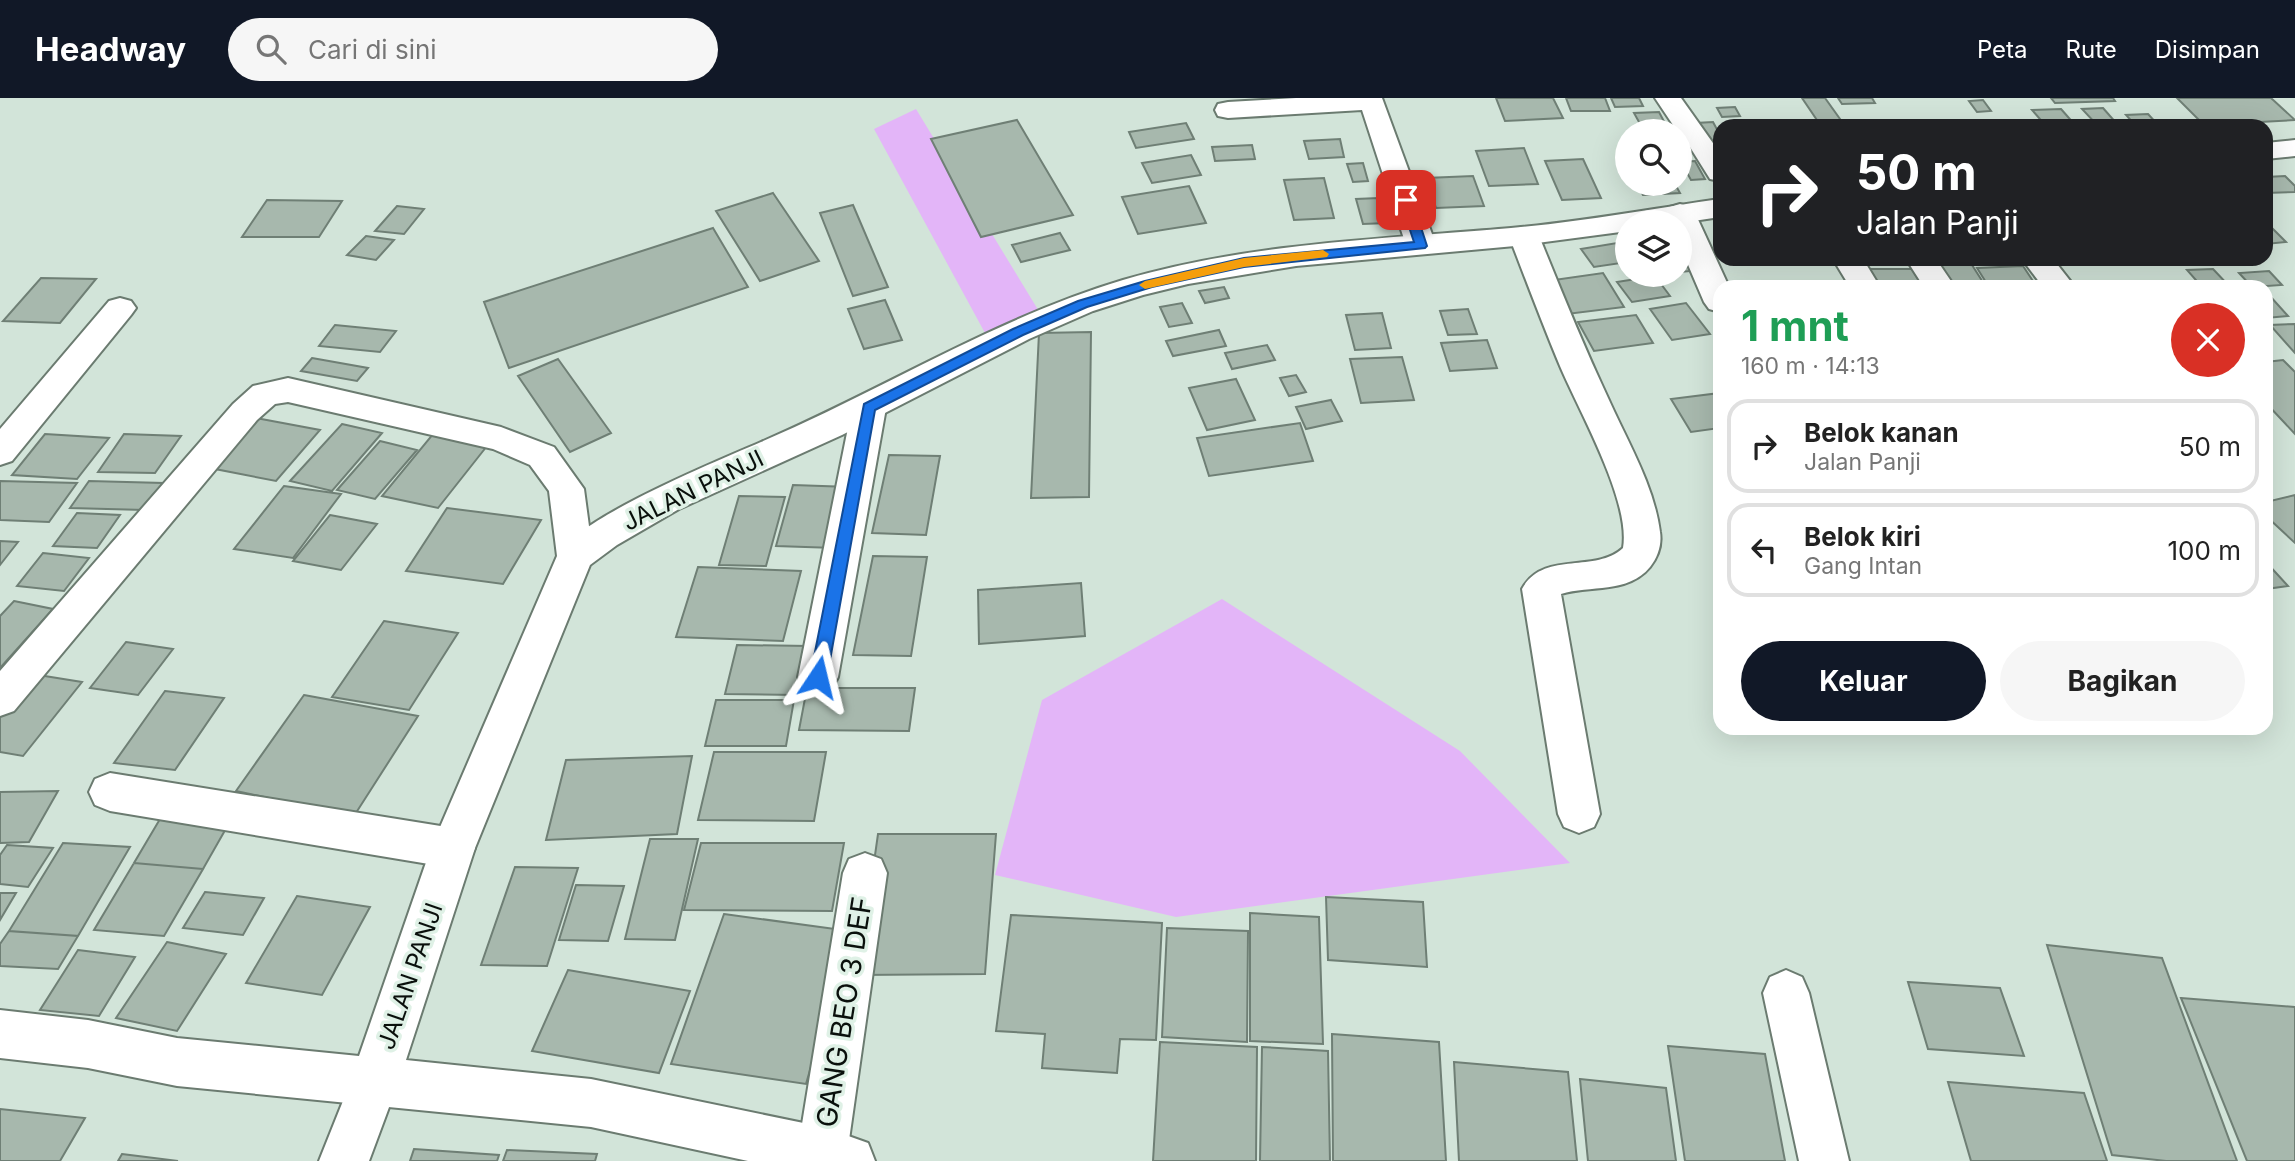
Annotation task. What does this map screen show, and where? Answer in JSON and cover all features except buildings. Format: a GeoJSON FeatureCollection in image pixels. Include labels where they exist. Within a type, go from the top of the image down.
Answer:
{"type":"FeatureCollection","features":[{"type":"Feature","properties":{"kind":"street"},"geometry":{"type":"LineString","coordinates":[[1668,98],[1713,163]]}},
{"type":"Feature","properties":{"kind":"street"},"geometry":{"type":"LineString","coordinates":[[1228,110],[1282,102],[1373,104],[1421,246]]}},
{"type":"Feature","properties":{"kind":"street","name":"JALAN PANJI"},"geometry":{"type":"LineString","coordinates":[[1692,212],[1713,209]]}},
{"type":"Feature","properties":{"kind":"street","name":"JALAN PANJI"},"geometry":{"type":"LineString","coordinates":[[1,1035],[88,1044],[177,1062],[374,1083],[453,848],[575,556],[604,534],[661,500],[869,408],[1018,332],[1082,304],[1150,284],[1244,262],[1524,236],[1615,223]]}},
{"type":"Feature","properties":{"kind":"street"},"geometry":{"type":"LineString","coordinates":[[1524,236],[1584,385],[1626,477],[1642,529],[1640,554],[1630,565],[1609,574],[1550,580],[1541,589],[1578,814]]}},
{"type":"Feature","properties":{"kind":"street"},"geometry":{"type":"LineString","coordinates":[[1692,240],[1713,286]]}},
{"type":"Feature","properties":{"kind":"street"},"geometry":{"type":"LineString","coordinates":[[2043,266],[2054,280]]}},
{"type":"Feature","properties":{"kind":"street"},"geometry":{"type":"LineString","coordinates":[[0,452],[120,308]]}},
{"type":"Feature","properties":{"kind":"street"},"geometry":{"type":"LineString","coordinates":[[0,699],[245,412],[271,391],[288,390],[526,447],[542,456],[566,489],[575,556]]}},
{"type":"Feature","properties":{"kind":"street"},"geometry":{"type":"LineString","coordinates":[[818,677],[869,408]]}},
{"type":"Feature","properties":{"kind":"street"},"geometry":{"type":"LineString","coordinates":[[110,792],[453,848]]}},
{"type":"Feature","properties":{"kind":"street","name":"GANG BEO 3 DEF"},"geometry":{"type":"LineString","coordinates":[[831,1158],[865,873]]}},
{"type":"Feature","properties":{"kind":"street"},"geometry":{"type":"LineString","coordinates":[[1786,993],[1824,1161]]}},
{"type":"Feature","properties":{"kind":"street"},"geometry":{"type":"LineString","coordinates":[[344,1161],[374,1083],[591,1103],[831,1158]]}},
{"type":"Feature","properties":{"kind":"shaded area"},"geometry":{"type":"Polygon","coordinates":[[[916,109],[1040,313],[991,344],[874,129],[916,109]]]}},
{"type":"Feature","properties":{"kind":"shaded area"},"geometry":{"type":"Polygon","coordinates":[[[1222,599],[1460,751],[1570,863],[1176,917],[995,875],[1042,700],[1222,599]]]}},
{"type":"Feature","properties":{"kind":"slow traffic"},"geometry":{"type":"LineString","coordinates":[[1145,285],[1244,262],[1323,254]]}},
{"type":"Feature","properties":{"kind":"route"},"geometry":{"type":"LineString","coordinates":[[818,677],[869,408],[1018,332],[1082,304],[1150,284],[1244,262],[1421,246],[1406,200]]}}]}
